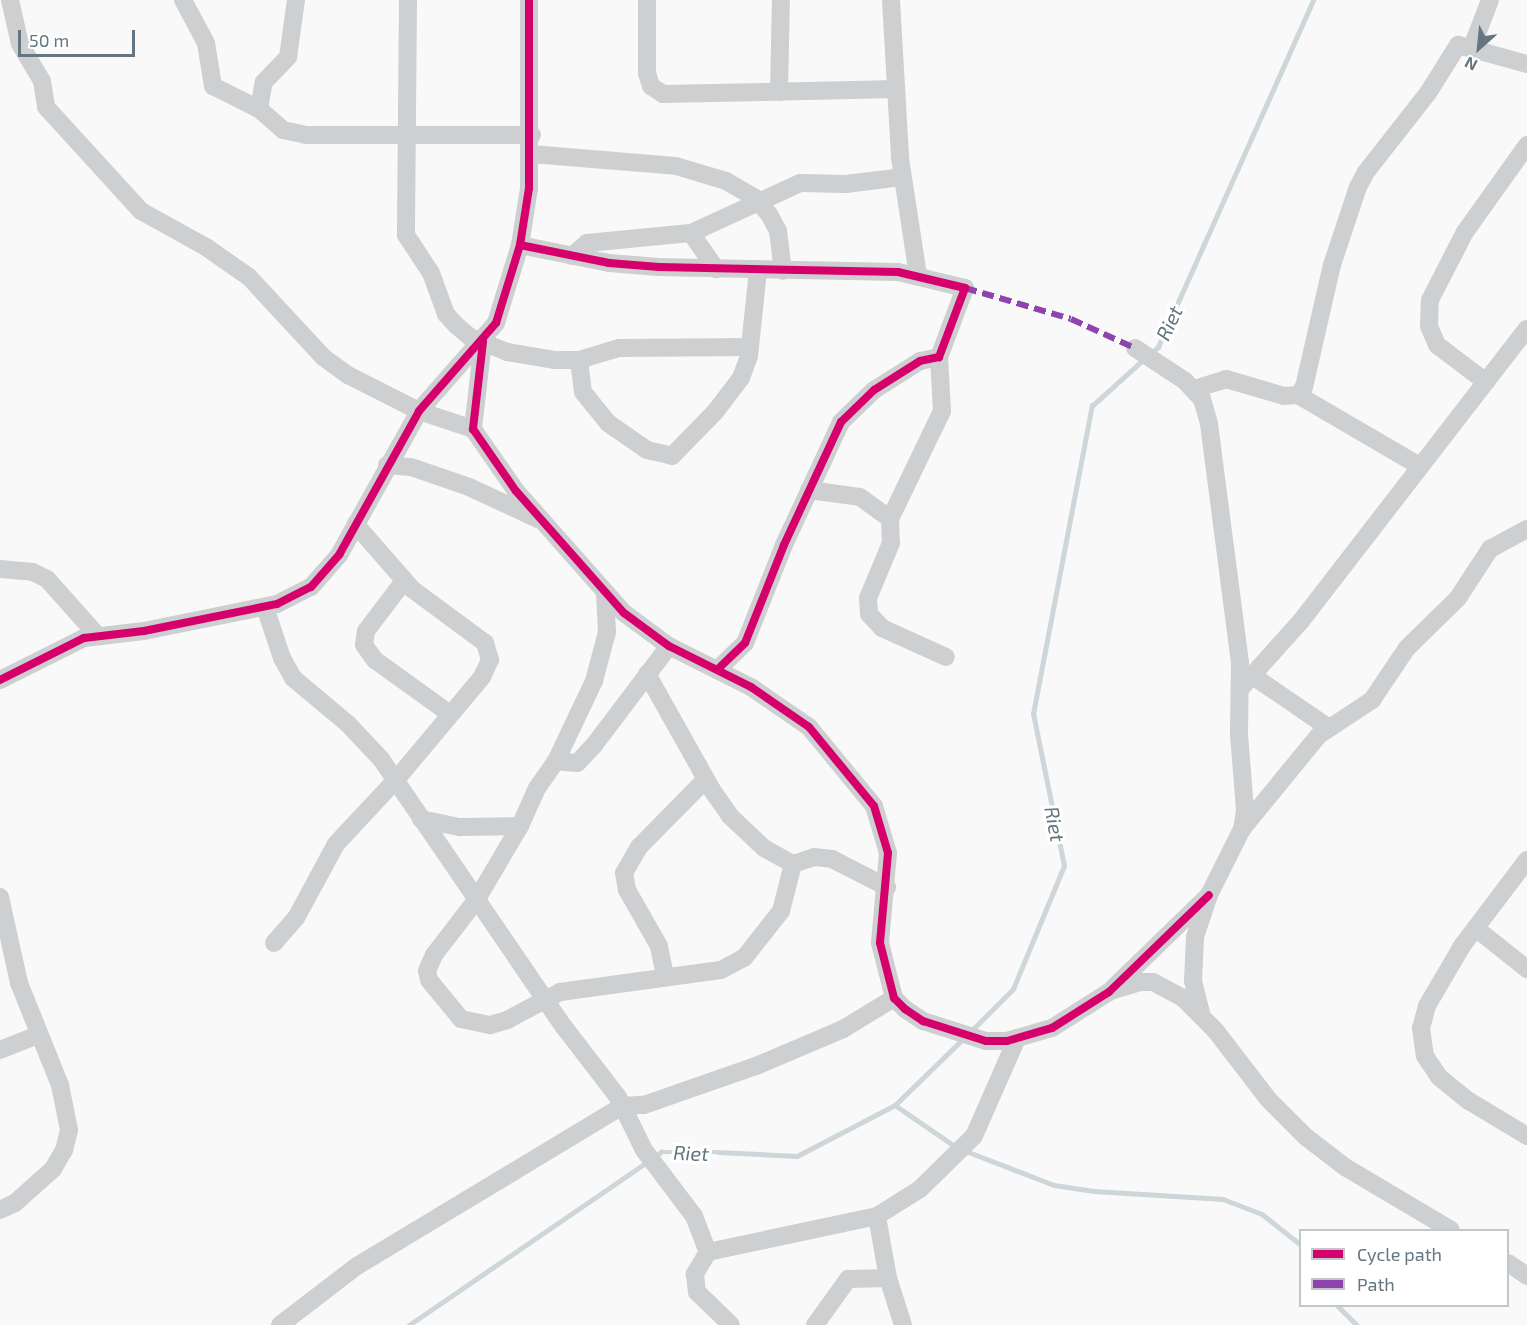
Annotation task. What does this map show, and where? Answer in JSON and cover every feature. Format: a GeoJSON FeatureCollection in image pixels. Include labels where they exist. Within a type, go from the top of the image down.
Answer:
{"type":"FeatureCollection","features":[{"type":"Feature","properties":{"kind":"street"},"geometry":{"type":"LineString","coordinates":[[10,0],[20,44],[42,81],[46,107],[141,211],[207,247],[249,277],[323,357],[348,375],[418,411],[473,429],[516,491],[548,523],[605,593],[669,646],[717,669],[809,727],[855,779],[883,828],[888,853],[887,887],[880,943],[894,998],[923,1021],[979,1040],[1017,1038],[1067,1022],[1109,992],[1209,895]]}},
{"type":"Feature","properties":{"kind":"street"},"geometry":{"type":"LineString","coordinates":[[183,0],[206,43],[213,86],[259,109],[283,130],[299,134],[532,135]]}},
{"type":"Feature","properties":{"kind":"street"},"geometry":{"type":"LineString","coordinates":[[259,109],[264,82],[288,57],[296,0]]}},
{"type":"Feature","properties":{"kind":"street"},"geometry":{"type":"LineString","coordinates":[[408,0],[409,134],[405,222],[409,244],[430,273],[446,314],[463,332],[483,342],[523,356],[579,360],[619,348],[750,347]]}},
{"type":"Feature","properties":{"kind":"street"},"geometry":{"type":"LineString","coordinates":[[0,680],[78,641],[265,607],[311,587],[339,555],[418,411],[483,342],[496,323],[520,245],[531,154],[529,0]]}},
{"type":"Feature","properties":{"kind":"street"},"geometry":{"type":"LineString","coordinates":[[647,0],[647,73],[657,91],[675,96],[896,89]]}},
{"type":"Feature","properties":{"kind":"street"},"geometry":{"type":"LineString","coordinates":[[779,92],[781,0]]}},
{"type":"Feature","properties":{"kind":"street"},"geometry":{"type":"LineString","coordinates":[[891,0],[902,177],[918,275]]}},
{"type":"Feature","properties":{"kind":"street"},"geometry":{"type":"LineString","coordinates":[[1472,47],[1490,0]]}},
{"type":"Feature","properties":{"kind":"street"},"geometry":{"type":"LineString","coordinates":[[1298,395],[1304,387],[1326,287],[1358,187],[1428,93],[1454,48],[1462,44],[1527,64]]}},
{"type":"Feature","properties":{"kind":"street"},"geometry":{"type":"LineString","coordinates":[[1486,382],[1437,345],[1429,326],[1430,300],[1465,232],[1527,145]]}},
{"type":"Feature","properties":{"kind":"street"},"geometry":{"type":"LineString","coordinates":[[531,154],[696,170],[726,181],[758,201],[778,231],[783,271]]}},
{"type":"Feature","properties":{"kind":"street"},"geometry":{"type":"LineString","coordinates":[[572,256],[587,243],[691,233],[800,183],[846,184],[902,177]]}},
{"type":"Feature","properties":{"kind":"street"},"geometry":{"type":"LineString","coordinates":[[691,233],[716,269]]}},
{"type":"Feature","properties":{"kind":"street"},"geometry":{"type":"LineString","coordinates":[[520,245],[609,263],[716,269],[918,275],[964,288],[939,357],[942,411],[890,519],[891,543],[868,598],[869,614],[882,628],[946,657]]}},
{"type":"Feature","properties":{"kind":"street"},"geometry":{"type":"LineString","coordinates":[[579,360],[583,392],[608,423],[647,450],[666,457],[679,451],[715,412],[741,378],[750,347],[758,270]]}},
{"type":"Feature","properties":{"kind":"street"},"geometry":{"type":"LineString","coordinates":[[1247,682],[1301,621],[1418,465],[1527,329]]}},
{"type":"Feature","properties":{"kind":"street"},"geometry":{"type":"LineString","coordinates":[[473,429],[483,342]]}},
{"type":"Feature","properties":{"kind":"street"},"geometry":{"type":"LineString","coordinates":[[1135,348],[1194,389],[1202,399],[1209,424],[1247,682],[1239,734],[1245,811],[1242,829]]}},
{"type":"Feature","properties":{"kind":"street"},"geometry":{"type":"LineString","coordinates":[[717,669],[745,643],[809,490],[841,422],[851,410],[920,361],[939,357]]}},
{"type":"Feature","properties":{"kind":"street"},"geometry":{"type":"LineString","coordinates":[[1194,389],[1226,379],[1284,396],[1298,395],[1418,465]]}},
{"type":"Feature","properties":{"kind":"street"},"geometry":{"type":"LineString","coordinates":[[387,465],[411,467],[469,487],[548,523]]}},
{"type":"Feature","properties":{"kind":"street"},"geometry":{"type":"LineString","coordinates":[[809,490],[860,497],[890,519]]}},
{"type":"Feature","properties":{"kind":"street"},"geometry":{"type":"LineString","coordinates":[[274,943],[296,918],[336,844],[395,781],[488,668],[488,647],[404,581],[378,547],[355,524]]}},
{"type":"Feature","properties":{"kind":"street"},"geometry":{"type":"LineString","coordinates":[[1201,1012],[1193,981],[1193,952],[1209,895],[1242,829],[1302,752],[1329,728],[1372,700],[1407,648],[1458,598],[1490,549],[1527,529]]}},
{"type":"Feature","properties":{"kind":"street"},"geometry":{"type":"LineString","coordinates":[[0,569],[33,572],[47,579],[98,636]]}},
{"type":"Feature","properties":{"kind":"street"},"geometry":{"type":"LineString","coordinates":[[404,581],[366,631],[364,645],[375,660],[450,714]]}},
{"type":"Feature","properties":{"kind":"street"},"geometry":{"type":"LineString","coordinates":[[605,593],[607,632],[594,681],[556,761],[537,788],[520,826],[477,899],[429,965],[427,975],[436,990],[461,1019],[479,1025],[507,1020],[545,998],[594,985],[722,970],[744,958],[781,911],[793,864]]}},
{"type":"Feature","properties":{"kind":"street"},"geometry":{"type":"LineString","coordinates":[[265,607],[282,658],[293,678],[370,745],[622,1106],[644,1150],[694,1216],[708,1252]]}},
{"type":"Feature","properties":{"kind":"street"},"geometry":{"type":"LineString","coordinates":[[556,761],[578,763],[669,646]]}},
{"type":"Feature","properties":{"kind":"street"},"geometry":{"type":"LineString","coordinates":[[647,674],[706,779],[737,823],[773,855],[793,864],[814,857],[832,859],[887,887]]}},
{"type":"Feature","properties":{"kind":"street"},"geometry":{"type":"LineString","coordinates":[[1247,682],[1329,728]]}},
{"type":"Feature","properties":{"kind":"street"},"geometry":{"type":"LineString","coordinates":[[665,975],[659,946],[624,883],[624,873],[639,847],[706,779]]}},
{"type":"Feature","properties":{"kind":"street"},"geometry":{"type":"LineString","coordinates":[[422,819],[460,827],[520,826]]}},
{"type":"Feature","properties":{"kind":"street"},"geometry":{"type":"LineString","coordinates":[[1527,860],[1478,930],[1462,946],[1423,1015],[1425,1056],[1429,1065],[1449,1086],[1527,1136]]}},
{"type":"Feature","properties":{"kind":"street"},"geometry":{"type":"LineString","coordinates":[[0,897],[2,924],[19,983],[38,1035],[60,1084],[69,1137],[52,1169],[15,1203],[0,1210]]}},
{"type":"Feature","properties":{"kind":"street"},"geometry":{"type":"LineString","coordinates":[[1478,930],[1527,969]]}},
{"type":"Feature","properties":{"kind":"street"},"geometry":{"type":"LineString","coordinates":[[1109,992],[1125,985],[1153,982],[1183,998],[1201,1012],[1269,1100],[1306,1137],[1365,1179],[1449,1229]]}},
{"type":"Feature","properties":{"kind":"street"},"geometry":{"type":"LineString","coordinates":[[280,1325],[357,1266],[622,1106],[644,1105],[766,1062],[849,1026],[894,998]]}},
{"type":"Feature","properties":{"kind":"street"},"geometry":{"type":"LineString","coordinates":[[0,1050],[38,1035]]}},
{"type":"Feature","properties":{"kind":"street"},"geometry":{"type":"LineString","coordinates":[[730,1325],[697,1292],[695,1274],[708,1252],[877,1216],[920,1189],[974,1136],[1017,1038]]}},
{"type":"Feature","properties":{"kind":"street"},"geometry":{"type":"LineString","coordinates":[[877,1216],[888,1278],[903,1325]]}},
{"type":"Feature","properties":{"kind":"street"},"geometry":{"type":"LineString","coordinates":[[1509,1264],[1527,1276]]}},
{"type":"Feature","properties":{"kind":"street"},"geometry":{"type":"LineString","coordinates":[[814,1325],[848,1279],[888,1278]]}},
{"type":"Feature","properties":{"kind":"waterway","name":"Riet"},"geometry":{"type":"LineString","coordinates":[[1150,354],[1158,347],[1313,0]]}},
{"type":"Feature","properties":{"kind":"waterway","name":"Riet"},"geometry":{"type":"LineString","coordinates":[[970,1032],[1013,989],[1064,866],[1033,714],[1092,406],[1144,359]]}},
{"type":"Feature","properties":{"kind":"waterway","name":"Riet"},"geometry":{"type":"LineString","coordinates":[[654,1157],[661,1152],[797,1156],[895,1105],[964,1038]]}},
{"type":"Feature","properties":{"kind":"waterway"},"geometry":{"type":"LineString","coordinates":[[895,1105],[956,1147]]}},
{"type":"Feature","properties":{"kind":"waterway"},"geometry":{"type":"LineString","coordinates":[[966,1151],[1054,1185],[1094,1191],[1223,1199],[1262,1214],[1299,1243]]}},
{"type":"Feature","properties":{"kind":"waterway","name":"Riet"},"geometry":{"type":"LineString","coordinates":[[409,1325],[647,1162]]}},
{"type":"Feature","properties":{"kind":"waterway"},"geometry":{"type":"LineString","coordinates":[[1339,1307],[1357,1325]]}},
{"type":"Feature","properties":{"kind":"marked path"},"geometry":{"type":"LineString","coordinates":[[965,288],[1071,319],[1135,348]]}},
{"type":"Feature","properties":{"kind":"cycle path"},"geometry":{"type":"LineString","coordinates":[[0,680],[84,638],[144,631],[277,604],[311,587],[339,555],[419,411],[496,323],[520,245],[529,188],[529,0]]}},
{"type":"Feature","properties":{"kind":"cycle path"},"geometry":{"type":"LineString","coordinates":[[520,245],[609,263],[659,267],[898,272],[965,288],[939,357],[920,361],[874,390],[841,422],[784,545],[745,643],[718,669]]}},
{"type":"Feature","properties":{"kind":"cycle path"},"geometry":{"type":"LineString","coordinates":[[483,342],[473,429],[516,491],[624,613],[669,646],[751,687],[809,727],[874,806],[888,853],[880,943],[894,998],[905,1009],[923,1021],[986,1041],[1007,1041],[1052,1028],[1109,992],[1209,895]]}}]}
